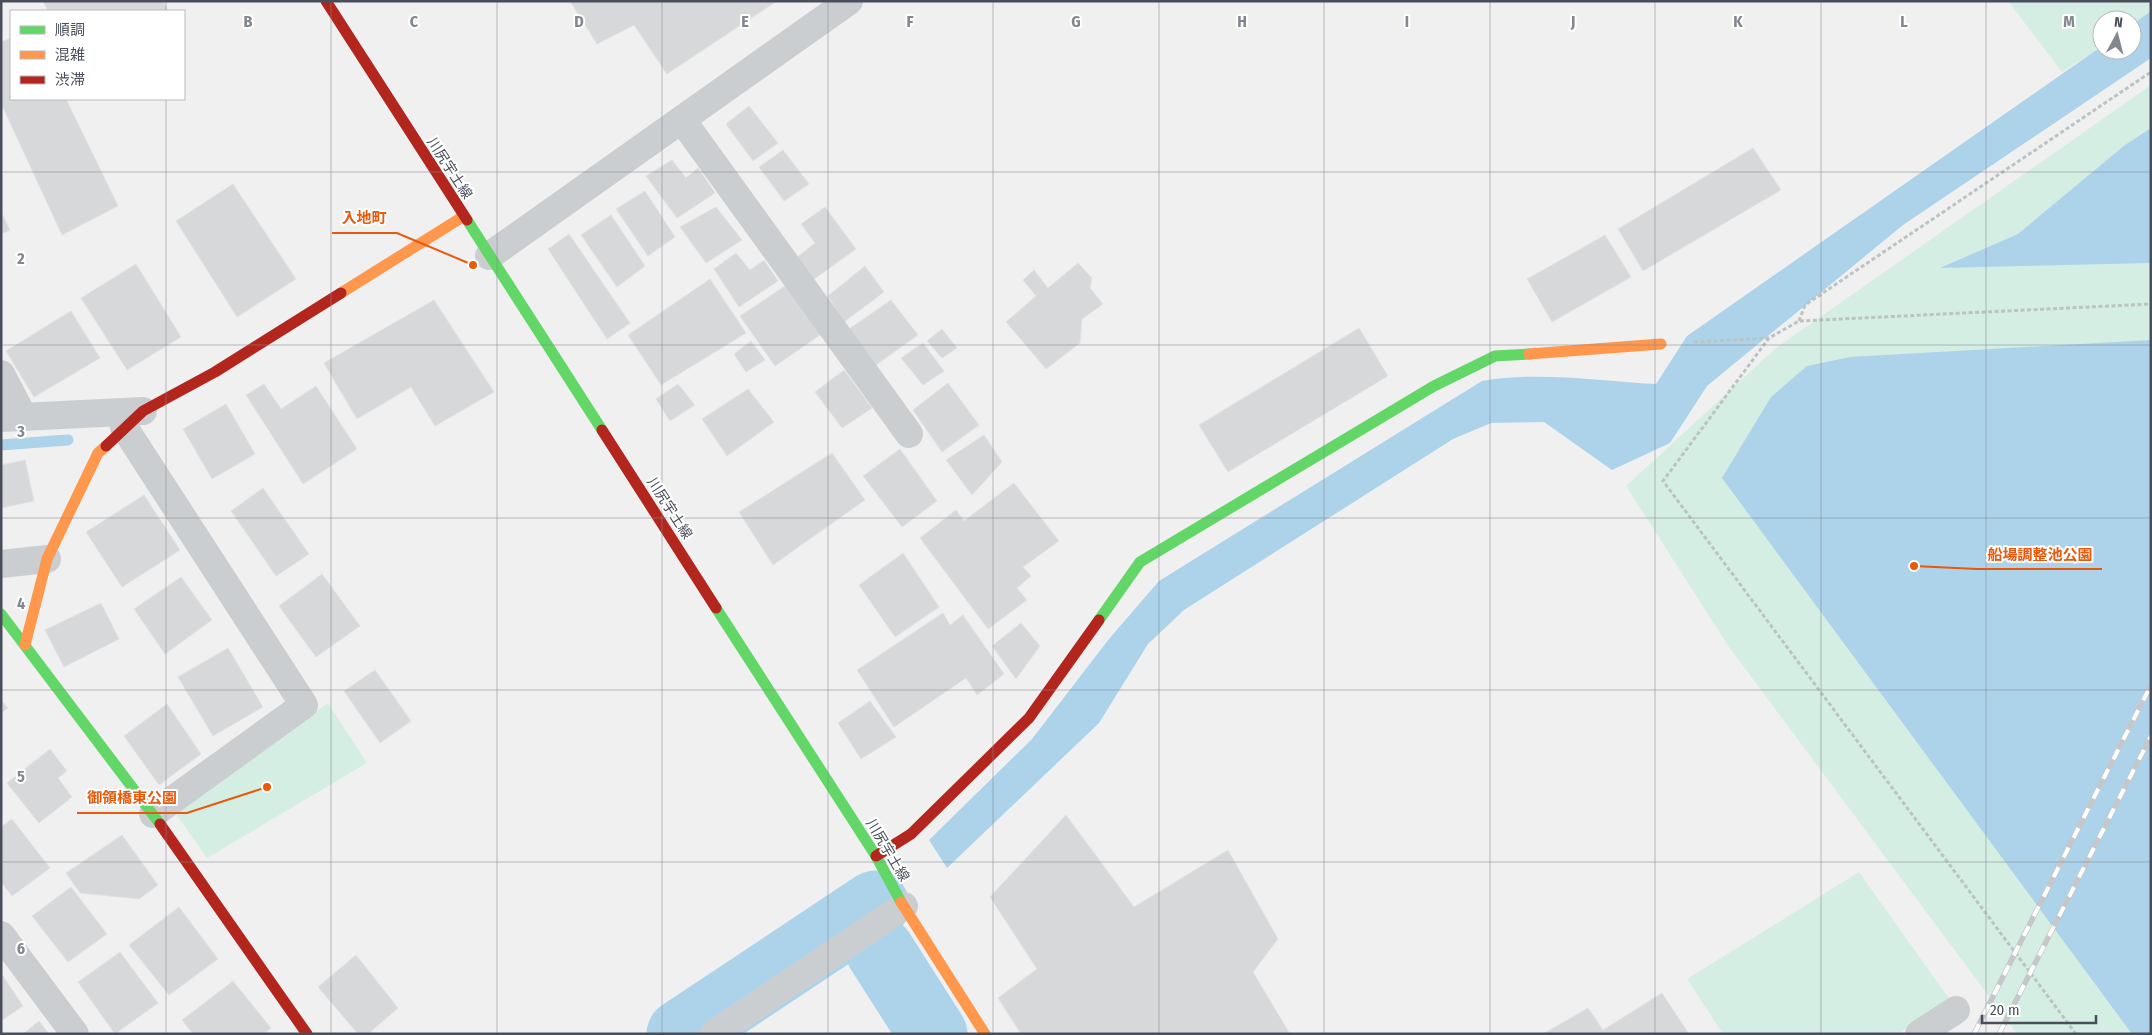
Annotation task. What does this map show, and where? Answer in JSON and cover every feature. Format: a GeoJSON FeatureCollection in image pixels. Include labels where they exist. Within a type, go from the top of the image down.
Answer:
{"type":"FeatureCollection","features":[{"type":"Feature","properties":{"kind":"street","name":"川尻宇土線"},"geometry":{"type":"LineString","coordinates":[[326,1],[876,856],[904,906],[984,1034]]}},
{"type":"Feature","properties":{"kind":"street"},"geometry":{"type":"LineString","coordinates":[[489,256],[849,1]]}},
{"type":"Feature","properties":{"kind":"street"},"geometry":{"type":"LineString","coordinates":[[682,120],[909,434]]}},
{"type":"Feature","properties":{"kind":"street"},"geometry":{"type":"LineString","coordinates":[[25,645],[47,559],[98,453],[134,419],[215,372],[464,216]]}},
{"type":"Feature","properties":{"kind":"street"},"geometry":{"type":"LineString","coordinates":[[876,856],[911,834],[1028,718],[1140,562],[1434,386],[1495,356],[1661,344]]}},
{"type":"Feature","properties":{"kind":"street"},"geometry":{"type":"LineString","coordinates":[[1,374],[12,417],[134,419]]}},
{"type":"Feature","properties":{"kind":"street"},"geometry":{"type":"LineString","coordinates":[[134,419],[304,705],[152,814]]}},
{"type":"Feature","properties":{"kind":"street"},"geometry":{"type":"LineString","coordinates":[[1,564],[47,559]]}},
{"type":"Feature","properties":{"kind":"street"},"geometry":{"type":"LineString","coordinates":[[1,614],[152,814],[306,1034]]}},
{"type":"Feature","properties":{"kind":"street"},"geometry":{"type":"LineString","coordinates":[[714,1034],[904,906]]}},
{"type":"Feature","properties":{"kind":"street"},"geometry":{"type":"LineString","coordinates":[[1,935],[75,1034]]}},
{"type":"Feature","properties":{"kind":"street"},"geometry":{"type":"LineString","coordinates":[[1919,1034],[1956,1010]]}},
{"type":"Feature","properties":{"kind":"path"},"geometry":{"type":"LineString","coordinates":[[1799,321],[1805,305],[2151,72]]}},
{"type":"Feature","properties":{"kind":"path"},"geometry":{"type":"LineString","coordinates":[[2076,1034],[1663,481],[1769,338],[1799,321],[2151,304]]}},
{"type":"Feature","properties":{"kind":"path"},"geometry":{"type":"LineString","coordinates":[[1661,344],[1769,338]]}},
{"type":"Feature","properties":{"kind":"green space"},"geometry":{"type":"Polygon","coordinates":[[[2008,1],[2151,1],[2151,13],[2142,19],[2142,10],[2092,10],[2092,52],[2062,72],[2008,1]]]}},
{"type":"Feature","properties":{"kind":"green space"},"geometry":{"type":"Polygon","coordinates":[[[2151,85],[2151,1034],[2017,1034],[1729,647],[1626,486],[1776,348],[2151,85]]]}},
{"type":"Feature","properties":{"kind":"green space"},"geometry":{"type":"Polygon","coordinates":[[[328,703],[367,763],[207,858],[174,811],[328,703]]]}},
{"type":"Feature","properties":{"kind":"green space"},"geometry":{"type":"Polygon","coordinates":[[[1859,872],[1950,1000],[1898,1034],[1723,1034],[1687,979],[1859,872]]]}},
{"type":"Feature","properties":{"kind":"water"},"geometry":{"type":"Polygon","coordinates":[[[2151,11],[2151,58],[1903,225],[1707,386],[1670,443],[1612,470],[1544,422],[1491,423],[1453,439],[1184,610],[1148,644],[1099,723],[947,868],[929,840],[1032,739],[1109,639],[1159,581],[1482,381],[1504,378],[1547,377],[1656,384],[1687,336],[2092,53],[2092,60],[2142,60],[2142,18],[2151,11]]]}},
{"type":"Feature","properties":{"kind":"water"},"geometry":{"type":"Polygon","coordinates":[[[2151,128],[2151,263],[1940,268],[2018,234],[2125,145],[2151,128]]]}},
{"type":"Feature","properties":{"kind":"water"},"geometry":{"type":"Polygon","coordinates":[[[2151,340],[2151,1034],[2132,1034],[1722,478],[1771,397],[1807,366],[1850,357],[2151,340]]]}},
{"type":"Feature","properties":{"kind":"building"},"geometry":{"type":"Polygon","coordinates":[[[43,1],[163,1],[168,10],[48,10],[43,1]]]}},
{"type":"Feature","properties":{"kind":"building"},"geometry":{"type":"Polygon","coordinates":[[[570,1],[777,1],[667,74],[634,25],[597,44],[570,1]]]}},
{"type":"Feature","properties":{"kind":"building"},"geometry":{"type":"Polygon","coordinates":[[[10,38],[10,100],[66,100],[118,206],[62,235],[1,103],[1,42],[10,38]]]}},
{"type":"Feature","properties":{"kind":"building"},"geometry":{"type":"Polygon","coordinates":[[[749,106],[778,143],[753,161],[726,124],[749,106]]]}},
{"type":"Feature","properties":{"kind":"building"},"geometry":{"type":"Polygon","coordinates":[[[1753,148],[1781,190],[1643,271],[1618,229],[1753,148]]]}},
{"type":"Feature","properties":{"kind":"building"},"geometry":{"type":"Polygon","coordinates":[[[783,150],[809,184],[784,201],[759,167],[783,150]]]}},
{"type":"Feature","properties":{"kind":"building"},"geometry":{"type":"Polygon","coordinates":[[[672,160],[686,178],[698,168],[715,193],[677,218],[646,176],[672,160]]]}},
{"type":"Feature","properties":{"kind":"building"},"geometry":{"type":"Polygon","coordinates":[[[233,184],[296,279],[237,317],[176,221],[233,184]]]}},
{"type":"Feature","properties":{"kind":"building"},"geometry":{"type":"Polygon","coordinates":[[[645,191],[675,237],[648,256],[616,209],[645,191]]]}},
{"type":"Feature","properties":{"kind":"building"},"geometry":{"type":"Polygon","coordinates":[[[716,207],[742,240],[706,263],[680,227],[716,207]]]}},
{"type":"Feature","properties":{"kind":"building"},"geometry":{"type":"Polygon","coordinates":[[[825,207],[856,249],[813,280],[796,258],[815,243],[801,224],[825,207]]]}},
{"type":"Feature","properties":{"kind":"building"},"geometry":{"type":"Polygon","coordinates":[[[1,212],[10,230],[1,234],[1,212]]]}},
{"type":"Feature","properties":{"kind":"building"},"geometry":{"type":"Polygon","coordinates":[[[611,215],[645,266],[617,287],[581,235],[611,215]]]}},
{"type":"Feature","properties":{"kind":"building"},"geometry":{"type":"Polygon","coordinates":[[[569,234],[630,323],[607,339],[548,249],[569,234]]]}},
{"type":"Feature","properties":{"kind":"building"},"geometry":{"type":"Polygon","coordinates":[[[1605,235],[1631,277],[1552,322],[1527,279],[1605,235]]]}},
{"type":"Feature","properties":{"kind":"building"},"geometry":{"type":"Polygon","coordinates":[[[736,253],[750,270],[764,260],[778,281],[739,307],[714,269],[736,253]]]}},
{"type":"Feature","properties":{"kind":"building"},"geometry":{"type":"Polygon","coordinates":[[[1078,263],[1092,278],[1090,288],[1103,304],[1082,319],[1080,343],[1046,369],[1006,322],[1036,296],[1023,280],[1034,270],[1048,288],[1078,263]]]}},
{"type":"Feature","properties":{"kind":"building"},"geometry":{"type":"Polygon","coordinates":[[[136,264],[181,337],[127,370],[81,298],[136,264]]]}},
{"type":"Feature","properties":{"kind":"building"},"geometry":{"type":"Polygon","coordinates":[[[865,266],[884,292],[844,322],[828,296],[865,266]]]}},
{"type":"Feature","properties":{"kind":"building"},"geometry":{"type":"Polygon","coordinates":[[[710,279],[746,333],[661,385],[628,335],[710,279]]]}},
{"type":"Feature","properties":{"kind":"building"},"geometry":{"type":"Polygon","coordinates":[[[788,284],[823,333],[775,366],[740,316],[788,284]]]}},
{"type":"Feature","properties":{"kind":"building"},"geometry":{"type":"Polygon","coordinates":[[[434,300],[494,392],[435,426],[411,387],[357,419],[324,363],[434,300]]]}},
{"type":"Feature","properties":{"kind":"building"},"geometry":{"type":"Polygon","coordinates":[[[891,300],[918,335],[876,365],[849,329],[891,300]]]}},
{"type":"Feature","properties":{"kind":"building"},"geometry":{"type":"Polygon","coordinates":[[[71,311],[100,358],[34,397],[6,351],[71,311]]]}},
{"type":"Feature","properties":{"kind":"building"},"geometry":{"type":"Polygon","coordinates":[[[1359,328],[1388,376],[1228,472],[1199,425],[1359,328]]]}},
{"type":"Feature","properties":{"kind":"building"},"geometry":{"type":"Polygon","coordinates":[[[942,329],[957,348],[942,358],[927,341],[942,329]]]}},
{"type":"Feature","properties":{"kind":"building"},"geometry":{"type":"Polygon","coordinates":[[[751,341],[765,360],[746,372],[734,354],[751,341]]]}},
{"type":"Feature","properties":{"kind":"building"},"geometry":{"type":"Polygon","coordinates":[[[923,343],[944,371],[923,385],[901,358],[923,343]]]}},
{"type":"Feature","properties":{"kind":"building"},"geometry":{"type":"Polygon","coordinates":[[[844,370],[872,408],[842,428],[815,392],[844,370]]]}},
{"type":"Feature","properties":{"kind":"building"},"geometry":{"type":"Polygon","coordinates":[[[948,383],[979,425],[942,452],[913,410],[948,383]]]}},
{"type":"Feature","properties":{"kind":"building"},"geometry":{"type":"Polygon","coordinates":[[[264,384],[281,409],[316,386],[357,449],[303,484],[246,395],[264,384]]]}},
{"type":"Feature","properties":{"kind":"building"},"geometry":{"type":"Polygon","coordinates":[[[678,384],[695,405],[670,421],[656,399],[678,384]]]}},
{"type":"Feature","properties":{"kind":"building"},"geometry":{"type":"Polygon","coordinates":[[[748,389],[774,422],[727,456],[702,419],[748,389]]]}},
{"type":"Feature","properties":{"kind":"building"},"geometry":{"type":"Polygon","coordinates":[[[226,404],[255,454],[212,479],[183,429],[226,404]]]}},
{"type":"Feature","properties":{"kind":"building"},"geometry":{"type":"Polygon","coordinates":[[[984,435],[1002,462],[972,495],[946,460],[984,435]]]}},
{"type":"Feature","properties":{"kind":"building"},"geometry":{"type":"Polygon","coordinates":[[[900,449],[937,501],[902,527],[863,476],[900,449]]]}},
{"type":"Feature","properties":{"kind":"building"},"geometry":{"type":"Polygon","coordinates":[[[832,453],[865,500],[773,565],[739,512],[832,453]]]}},
{"type":"Feature","properties":{"kind":"building"},"geometry":{"type":"Polygon","coordinates":[[[25,460],[34,501],[1,508],[1,465],[25,460]]]}},
{"type":"Feature","properties":{"kind":"building"},"geometry":{"type":"Polygon","coordinates":[[[1014,483],[1059,541],[1023,567],[1031,576],[1017,588],[1027,600],[988,629],[920,538],[956,510],[964,521],[1014,483]]]}},
{"type":"Feature","properties":{"kind":"building"},"geometry":{"type":"Polygon","coordinates":[[[263,488],[309,554],[276,576],[231,511],[263,488]]]}},
{"type":"Feature","properties":{"kind":"building"},"geometry":{"type":"Polygon","coordinates":[[[144,495],[180,550],[122,587],[86,532],[144,495]]]}},
{"type":"Feature","properties":{"kind":"building"},"geometry":{"type":"Polygon","coordinates":[[[903,553],[939,607],[895,637],[859,585],[903,553]]]}},
{"type":"Feature","properties":{"kind":"building"},"geometry":{"type":"Polygon","coordinates":[[[322,574],[360,626],[316,657],[279,606],[322,574]]]}},
{"type":"Feature","properties":{"kind":"building"},"geometry":{"type":"Polygon","coordinates":[[[181,577],[212,620],[165,654],[134,609],[181,577]]]}},
{"type":"Feature","properties":{"kind":"building"},"geometry":{"type":"Polygon","coordinates":[[[101,603],[119,639],[64,667],[45,630],[101,603]]]}},
{"type":"Feature","properties":{"kind":"building"},"geometry":{"type":"Polygon","coordinates":[[[943,613],[950,625],[963,615],[1004,674],[977,695],[966,678],[894,727],[857,670],[943,613]]]}},
{"type":"Feature","properties":{"kind":"building"},"geometry":{"type":"Polygon","coordinates":[[[1021,623],[1040,646],[1016,679],[992,646],[1021,623]]]}},
{"type":"Feature","properties":{"kind":"building"},"geometry":{"type":"Polygon","coordinates":[[[228,648],[263,707],[213,736],[178,677],[228,648]]]}},
{"type":"Feature","properties":{"kind":"building"},"geometry":{"type":"Polygon","coordinates":[[[375,670],[411,721],[380,743],[344,691],[375,670]]]}},
{"type":"Feature","properties":{"kind":"building"},"geometry":{"type":"Polygon","coordinates":[[[1,700],[8,708],[1,713],[1,700]]]}},
{"type":"Feature","properties":{"kind":"building"},"geometry":{"type":"Polygon","coordinates":[[[870,701],[896,737],[861,759],[838,723],[870,701]]]}},
{"type":"Feature","properties":{"kind":"building"},"geometry":{"type":"Polygon","coordinates":[[[167,704],[201,754],[159,785],[124,736],[167,704]]]}},
{"type":"Feature","properties":{"kind":"building"},"geometry":{"type":"Polygon","coordinates":[[[50,749],[67,771],[58,778],[72,797],[39,823],[7,783],[50,749]]]}},
{"type":"Feature","properties":{"kind":"building"},"geometry":{"type":"Polygon","coordinates":[[[1066,815],[1134,907],[1228,850],[1278,939],[1253,972],[1290,1034],[1021,1034],[998,998],[1037,969],[990,897],[1066,815]]]}},
{"type":"Feature","properties":{"kind":"building"},"geometry":{"type":"Polygon","coordinates":[[[12,819],[50,868],[12,896],[1,882],[1,827],[12,819]]]}},
{"type":"Feature","properties":{"kind":"building"},"geometry":{"type":"Polygon","coordinates":[[[122,835],[158,885],[139,899],[80,893],[66,873],[122,835]]]}},
{"type":"Feature","properties":{"kind":"building"},"geometry":{"type":"Polygon","coordinates":[[[71,887],[107,934],[68,962],[32,916],[71,887]]]}},
{"type":"Feature","properties":{"kind":"building"},"geometry":{"type":"Polygon","coordinates":[[[179,907],[218,959],[169,995],[129,945],[179,907]]]}},
{"type":"Feature","properties":{"kind":"building"},"geometry":{"type":"Polygon","coordinates":[[[120,952],[158,1003],[115,1034],[78,982],[120,952]]]}},
{"type":"Feature","properties":{"kind":"building"},"geometry":{"type":"Polygon","coordinates":[[[356,955],[398,1008],[368,1034],[358,1034],[318,987],[356,955]]]}},
{"type":"Feature","properties":{"kind":"building"},"geometry":{"type":"Polygon","coordinates":[[[1,973],[23,1006],[1,1021],[1,973]]]}},
{"type":"Feature","properties":{"kind":"building"},"geometry":{"type":"Polygon","coordinates":[[[233,981],[271,1028],[264,1034],[193,1034],[182,1020],[233,981]]]}},
{"type":"Feature","properties":{"kind":"building"},"geometry":{"type":"Polygon","coordinates":[[[1662,993],[1689,1034],[1543,1034],[1588,1008],[1603,1030],[1662,993]]]}},
{"type":"Feature","properties":{"kind":"building"},"geometry":{"type":"Polygon","coordinates":[[[39,1021],[49,1034],[23,1034],[39,1021]]]}},
{"type":"Feature","properties":{"kind":"waterway"},"geometry":{"type":"LineString","coordinates":[[1,445],[68,440]]}},
{"type":"Feature","properties":{"kind":"waterway"},"geometry":{"type":"LineString","coordinates":[[681,1034],[875,905]]}},
{"type":"Feature","properties":{"kind":"waterway"},"geometry":{"type":"LineString","coordinates":[[880,951],[933,1034]]}},
{"type":"Feature","properties":{"kind":"railway"},"geometry":{"type":"LineString","coordinates":[[1974,1034],[2151,685]]}},
{"type":"Feature","properties":{"kind":"railway"},"geometry":{"type":"LineString","coordinates":[[1999,1034],[2151,736]]}},
{"type":"Feature","properties":{"kind":"traffic: fast"},"geometry":{"type":"LineString","coordinates":[[467,220],[602,430]]}},
{"type":"Feature","properties":{"kind":"traffic: fast"},"geometry":{"type":"LineString","coordinates":[[1099,620],[1140,562],[1434,386],[1495,356],[1529,354]]}},
{"type":"Feature","properties":{"kind":"traffic: fast"},"geometry":{"type":"LineString","coordinates":[[716,608],[876,856],[901,902]]}},
{"type":"Feature","properties":{"kind":"traffic: fast"},"geometry":{"type":"LineString","coordinates":[[1,614],[160,824]]}},
{"type":"Feature","properties":{"kind":"traffic: slow"},"geometry":{"type":"LineString","coordinates":[[341,293],[464,216]]}},
{"type":"Feature","properties":{"kind":"traffic: slow"},"geometry":{"type":"LineString","coordinates":[[1529,354],[1661,344]]}},
{"type":"Feature","properties":{"kind":"traffic: slow"},"geometry":{"type":"LineString","coordinates":[[25,645],[47,559],[98,453],[106,446]]}},
{"type":"Feature","properties":{"kind":"traffic: slow"},"geometry":{"type":"LineString","coordinates":[[901,902],[985,1034]]}},
{"type":"Feature","properties":{"kind":"traffic: jam"},"geometry":{"type":"LineString","coordinates":[[326,1],[467,220]]}},
{"type":"Feature","properties":{"kind":"traffic: jam"},"geometry":{"type":"LineString","coordinates":[[106,446],[143,411],[215,372],[341,293]]}},
{"type":"Feature","properties":{"kind":"traffic: jam"},"geometry":{"type":"LineString","coordinates":[[602,430],[716,608]]}},
{"type":"Feature","properties":{"kind":"traffic: jam"},"geometry":{"type":"LineString","coordinates":[[876,856],[911,834],[1029,718],[1099,620]]}},
{"type":"Feature","properties":{"kind":"traffic: jam"},"geometry":{"type":"LineString","coordinates":[[160,824],[307,1034]]}},
{"type":"Feature","properties":{"kind":"place","name":"入地町"},"geometry":{"type":"Point","coordinates":[473,265]}},
{"type":"Feature","properties":{"kind":"place","name":"船場調整池公園"},"geometry":{"type":"Point","coordinates":[1914,566]}},
{"type":"Feature","properties":{"kind":"place","name":"御領橋東公園"},"geometry":{"type":"Point","coordinates":[267,787]}}]}
